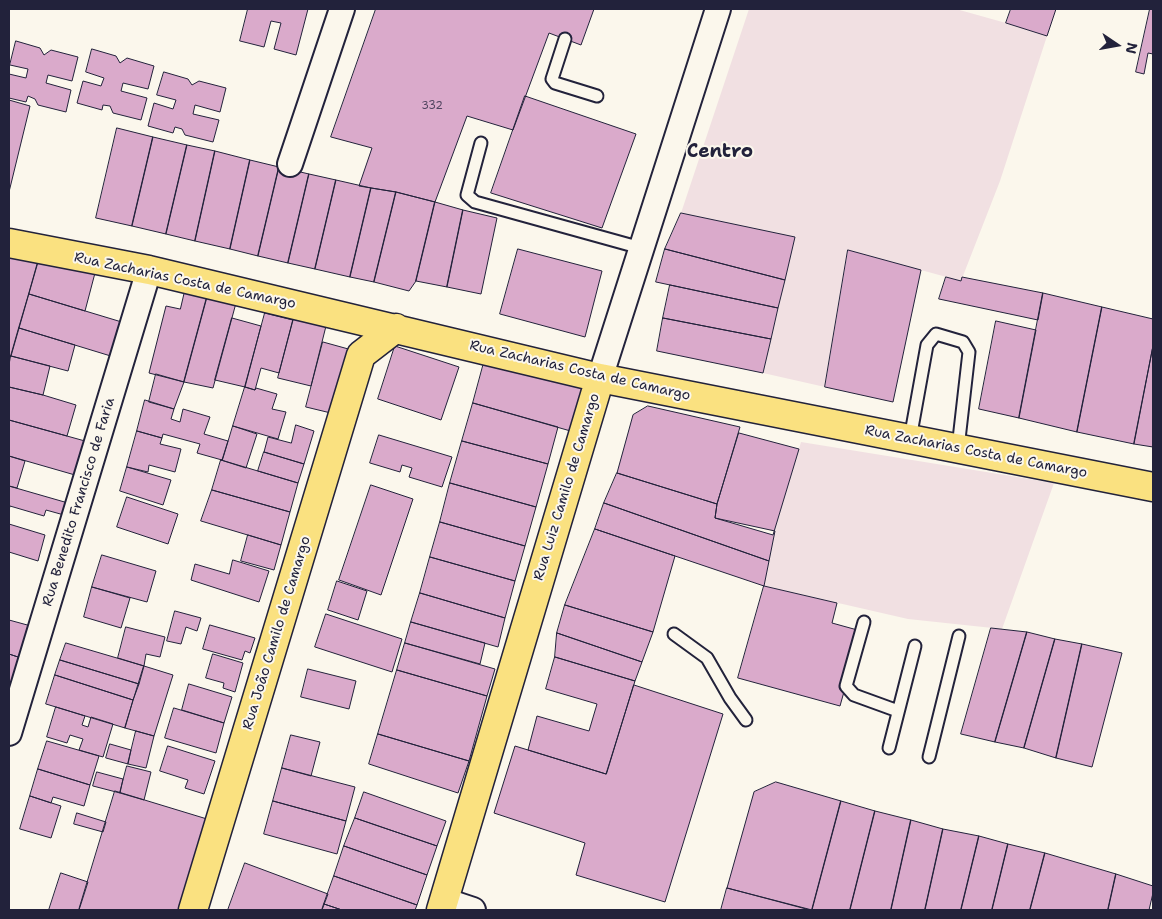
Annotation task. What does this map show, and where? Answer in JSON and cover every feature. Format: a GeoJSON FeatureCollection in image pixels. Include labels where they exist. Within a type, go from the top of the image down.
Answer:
{"type":"FeatureCollection","features":[{"type":"Feature","properties":{"kind":"main road","name":"Rua Zacharias Costa de Camargo"},"geometry":{"type":"LineString","coordinates":[[9,243],[149,270],[600,378],[1153,487]]}},
{"type":"Feature","properties":{"kind":"main road"},"geometry":{"type":"LineString","coordinates":[[328,313],[361,355],[396,328]]}},
{"type":"Feature","properties":{"kind":"main road","name":"Rua João Camilo de Camargo"},"geometry":{"type":"LineString","coordinates":[[193,910],[361,355]]}},
{"type":"Feature","properties":{"kind":"main road","name":"Rua Luiz Camilo de Camargo"},"geometry":{"type":"LineString","coordinates":[[442,905],[600,378]]}},
{"type":"Feature","properties":{"kind":"street"},"geometry":{"type":"LineString","coordinates":[[290,164],[342,9]]}},
{"type":"Feature","properties":{"kind":"street","name":"Rua Luiz Camilo de Camargo"},"geometry":{"type":"LineString","coordinates":[[600,378],[718,9]]}},
{"type":"Feature","properties":{"kind":"street","name":"Rua Benedito Francisco de Faria"},"geometry":{"type":"LineString","coordinates":[[9,733],[149,270]]}},
{"type":"Feature","properties":{"kind":"street"},"geometry":{"type":"LineString","coordinates":[[442,905],[473,910]]}},
{"type":"Feature","properties":{"kind":"lane"},"geometry":{"type":"LineString","coordinates":[[565,39],[552,79],[555,83],[597,96]]}},
{"type":"Feature","properties":{"kind":"lane"},"geometry":{"type":"LineString","coordinates":[[481,143],[467,195],[474,202],[641,248]]}},
{"type":"Feature","properties":{"kind":"lane"},"geometry":{"type":"LineString","coordinates":[[910,439],[928,345],[936,334],[963,342],[969,352],[958,448]]}},
{"type":"Feature","properties":{"kind":"lane"},"geometry":{"type":"LineString","coordinates":[[864,622],[846,686],[854,695],[898,711]]}},
{"type":"Feature","properties":{"kind":"lane"},"geometry":{"type":"LineString","coordinates":[[674,634],[708,658],[730,698],[746,720]]}},
{"type":"Feature","properties":{"kind":"lane"},"geometry":{"type":"LineString","coordinates":[[928,757],[959,636]]}},
{"type":"Feature","properties":{"kind":"lane"},"geometry":{"type":"LineString","coordinates":[[889,748],[915,646]]}},
{"type":"Feature","properties":{"kind":"shaded area"},"geometry":{"type":"Polygon","coordinates":[[[749,9],[956,9],[1047,36],[1000,181],[961,281],[848,250],[825,387],[763,373],[795,237],[681,213],[749,9]]]}},
{"type":"Feature","properties":{"kind":"shaded area"},"geometry":{"type":"Polygon","coordinates":[[[801,442],[1054,483],[1002,629],[908,619],[764,586],[773,535],[801,442]]]}},
{"type":"Feature","properties":{"kind":"building"},"geometry":{"type":"Polygon","coordinates":[[[248,9],[308,9],[296,55],[274,49],[281,23],[271,21],[264,47],[240,41],[248,9]]]}},
{"type":"Feature","properties":{"kind":"building"},"geometry":{"type":"Polygon","coordinates":[[[376,9],[594,9],[581,45],[549,33],[513,130],[467,116],[435,202],[396,192],[359,186],[372,148],[331,137],[376,9]]]}},
{"type":"Feature","properties":{"kind":"building"},"geometry":{"type":"Polygon","coordinates":[[[1011,9],[1056,9],[1047,36],[1006,23],[1011,9]]]}},
{"type":"Feature","properties":{"kind":"building"},"geometry":{"type":"Polygon","coordinates":[[[1150,9],[1153,9],[1153,54],[1148,53],[1144,74],[1136,72],[1150,9]]]}},
{"type":"Feature","properties":{"kind":"building"},"geometry":{"type":"Polygon","coordinates":[[[16,41],[40,48],[44,55],[51,50],[78,57],[72,81],[48,75],[46,83],[71,90],[66,112],[38,105],[35,99],[28,96],[26,102],[9,98],[9,74],[26,78],[28,69],[10,65],[16,41]]]}},
{"type":"Feature","properties":{"kind":"building"},"geometry":{"type":"Polygon","coordinates":[[[92,49],[116,56],[120,63],[127,58],[154,66],[148,89],[123,83],[121,91],[147,98],[141,120],[113,113],[110,106],[103,105],[102,110],[77,103],[83,81],[101,86],[104,78],[86,72],[92,49]]]}},
{"type":"Feature","properties":{"kind":"building"},"geometry":{"type":"Polygon","coordinates":[[[164,72],[188,79],[192,85],[199,81],[226,88],[220,112],[195,105],[193,114],[219,120],[213,142],[185,135],[182,129],[175,127],[173,133],[148,126],[154,103],[173,109],[176,100],[157,95],[164,72]]]}},
{"type":"Feature","properties":{"kind":"building"},"geometry":{"type":"Polygon","coordinates":[[[525,96],[636,134],[602,228],[491,193],[525,96]]]}},
{"type":"Feature","properties":{"kind":"building"},"geometry":{"type":"Polygon","coordinates":[[[9,100],[30,106],[9,192],[9,100]]]}},
{"type":"Feature","properties":{"kind":"building"},"geometry":{"type":"Polygon","coordinates":[[[117,128],[153,137],[132,226],[96,218],[117,128]]]}},
{"type":"Feature","properties":{"kind":"building"},"geometry":{"type":"Polygon","coordinates":[[[153,137],[187,145],[166,234],[132,226],[153,137]]]}},
{"type":"Feature","properties":{"kind":"building"},"geometry":{"type":"Polygon","coordinates":[[[187,145],[215,151],[195,241],[166,234],[187,145]]]}},
{"type":"Feature","properties":{"kind":"building"},"geometry":{"type":"Polygon","coordinates":[[[215,151],[250,160],[230,249],[195,241],[215,151]]]}},
{"type":"Feature","properties":{"kind":"building"},"geometry":{"type":"Polygon","coordinates":[[[250,160],[279,167],[258,256],[230,249],[250,160]]]}},
{"type":"Feature","properties":{"kind":"building"},"geometry":{"type":"Polygon","coordinates":[[[279,167],[309,174],[288,263],[258,256],[279,167]]]}},
{"type":"Feature","properties":{"kind":"building"},"geometry":{"type":"Polygon","coordinates":[[[309,174],[336,180],[315,269],[288,263],[309,174]]]}},
{"type":"Feature","properties":{"kind":"building"},"geometry":{"type":"Polygon","coordinates":[[[336,180],[371,188],[350,277],[315,269],[336,180]]]}},
{"type":"Feature","properties":{"kind":"building"},"geometry":{"type":"Polygon","coordinates":[[[371,188],[396,192],[374,282],[350,277],[371,188]]]}},
{"type":"Feature","properties":{"kind":"building"},"geometry":{"type":"Polygon","coordinates":[[[396,192],[435,202],[416,281],[409,291],[374,282],[396,192]]]}},
{"type":"Feature","properties":{"kind":"building"},"geometry":{"type":"Polygon","coordinates":[[[435,202],[463,210],[447,287],[416,281],[435,202]]]}},
{"type":"Feature","properties":{"kind":"building"},"geometry":{"type":"Polygon","coordinates":[[[463,210],[497,218],[481,294],[447,287],[463,210]]]}},
{"type":"Feature","properties":{"kind":"building"},"geometry":{"type":"Polygon","coordinates":[[[681,213],[795,237],[785,280],[665,249],[681,213]]]}},
{"type":"Feature","properties":{"kind":"building"},"geometry":{"type":"Polygon","coordinates":[[[518,249],[602,271],[585,337],[500,314],[518,249]]]}},
{"type":"Feature","properties":{"kind":"building"},"geometry":{"type":"Polygon","coordinates":[[[665,249],[785,280],[778,308],[656,282],[665,249]]]}},
{"type":"Feature","properties":{"kind":"building"},"geometry":{"type":"Polygon","coordinates":[[[848,250],[921,270],[893,402],[825,387],[848,250]]]}},
{"type":"Feature","properties":{"kind":"building"},"geometry":{"type":"Polygon","coordinates":[[[9,253],[38,262],[11,356],[9,355],[9,253]]]}},
{"type":"Feature","properties":{"kind":"building"},"geometry":{"type":"Polygon","coordinates":[[[38,262],[95,273],[85,311],[29,294],[38,262]]]}},
{"type":"Feature","properties":{"kind":"building"},"geometry":{"type":"Polygon","coordinates":[[[946,277],[961,281],[962,277],[1043,293],[1038,320],[939,299],[946,277]]]}},
{"type":"Feature","properties":{"kind":"building"},"geometry":{"type":"Polygon","coordinates":[[[670,285],[778,308],[771,339],[663,318],[670,285]]]}},
{"type":"Feature","properties":{"kind":"building"},"geometry":{"type":"Polygon","coordinates":[[[185,291],[207,297],[184,382],[149,373],[166,306],[180,309],[185,291]]]}},
{"type":"Feature","properties":{"kind":"building"},"geometry":{"type":"Polygon","coordinates":[[[1043,293],[1102,307],[1077,432],[1019,418],[1043,293]]]}},
{"type":"Feature","properties":{"kind":"building"},"geometry":{"type":"Polygon","coordinates":[[[29,294],[125,323],[114,357],[19,328],[29,294]]]}},
{"type":"Feature","properties":{"kind":"building"},"geometry":{"type":"Polygon","coordinates":[[[207,297],[236,303],[213,388],[184,382],[207,297]]]}},
{"type":"Feature","properties":{"kind":"building"},"geometry":{"type":"Polygon","coordinates":[[[1102,307],[1153,319],[1153,346],[1134,444],[1077,432],[1102,307]]]}},
{"type":"Feature","properties":{"kind":"building"},"geometry":{"type":"Polygon","coordinates":[[[265,313],[293,320],[279,373],[261,368],[255,390],[245,387],[265,313]]]}},
{"type":"Feature","properties":{"kind":"building"},"geometry":{"type":"Polygon","coordinates":[[[295,313],[327,322],[311,386],[278,378],[295,313]]]}},
{"type":"Feature","properties":{"kind":"building"},"geometry":{"type":"Polygon","coordinates":[[[232,318],[261,326],[245,387],[215,380],[232,318]]]}},
{"type":"Feature","properties":{"kind":"building"},"geometry":{"type":"Polygon","coordinates":[[[663,318],[771,339],[763,373],[657,351],[663,318]]]}},
{"type":"Feature","properties":{"kind":"building"},"geometry":{"type":"Polygon","coordinates":[[[996,321],[1036,330],[1019,418],[979,409],[996,321]]]}},
{"type":"Feature","properties":{"kind":"building"},"geometry":{"type":"Polygon","coordinates":[[[19,328],[75,345],[68,371],[11,356],[19,328]]]}},
{"type":"Feature","properties":{"kind":"building"},"geometry":{"type":"Polygon","coordinates":[[[323,342],[352,350],[335,414],[306,407],[323,342]]]}},
{"type":"Feature","properties":{"kind":"building"},"geometry":{"type":"Polygon","coordinates":[[[395,346],[459,367],[441,420],[378,399],[395,346]]]}},
{"type":"Feature","properties":{"kind":"building"},"geometry":{"type":"Polygon","coordinates":[[[1153,346],[1153,447],[1134,444],[1153,346]]]}},
{"type":"Feature","properties":{"kind":"building"},"geometry":{"type":"Polygon","coordinates":[[[486,355],[578,380],[585,390],[574,432],[473,403],[486,355]]]}},
{"type":"Feature","properties":{"kind":"building"},"geometry":{"type":"Polygon","coordinates":[[[11,356],[50,366],[43,395],[9,387],[11,356]]]}},
{"type":"Feature","properties":{"kind":"building"},"geometry":{"type":"Polygon","coordinates":[[[156,374],[184,382],[174,409],[149,402],[156,374]]]}},
{"type":"Feature","properties":{"kind":"building"},"geometry":{"type":"Polygon","coordinates":[[[9,387],[76,405],[67,436],[9,420],[9,387]]]}},
{"type":"Feature","properties":{"kind":"building"},"geometry":{"type":"Polygon","coordinates":[[[245,387],[277,394],[272,409],[286,412],[278,439],[233,426],[245,387]]]}},
{"type":"Feature","properties":{"kind":"building"},"geometry":{"type":"Polygon","coordinates":[[[145,400],[174,409],[171,419],[180,422],[183,409],[210,417],[204,434],[228,441],[222,460],[197,453],[200,444],[163,434],[162,438],[137,431],[145,400]]]}},
{"type":"Feature","properties":{"kind":"building"},"geometry":{"type":"Polygon","coordinates":[[[473,403],[558,427],[548,464],[462,441],[473,403]]]}},
{"type":"Feature","properties":{"kind":"building"},"geometry":{"type":"Polygon","coordinates":[[[648,406],[740,427],[717,504],[617,473],[633,415],[648,406]]]}},
{"type":"Feature","properties":{"kind":"building"},"geometry":{"type":"Polygon","coordinates":[[[9,420],[85,441],[75,475],[9,456],[9,420]]]}},
{"type":"Feature","properties":{"kind":"building"},"geometry":{"type":"Polygon","coordinates":[[[296,425],[314,431],[304,464],[264,452],[268,437],[291,443],[296,425]]]}},
{"type":"Feature","properties":{"kind":"building"},"geometry":{"type":"Polygon","coordinates":[[[233,426],[257,434],[246,468],[221,460],[233,426]]]}},
{"type":"Feature","properties":{"kind":"building"},"geometry":{"type":"Polygon","coordinates":[[[137,431],[162,438],[160,444],[181,449],[175,472],[149,465],[148,472],[127,467],[137,431]]]}},
{"type":"Feature","properties":{"kind":"building"},"geometry":{"type":"Polygon","coordinates":[[[739,433],[799,449],[773,535],[715,518],[717,504],[739,433]]]}},
{"type":"Feature","properties":{"kind":"building"},"geometry":{"type":"Polygon","coordinates":[[[379,435],[452,457],[442,487],[409,477],[412,468],[402,465],[400,472],[370,463],[379,435]]]}},
{"type":"Feature","properties":{"kind":"building"},"geometry":{"type":"Polygon","coordinates":[[[462,441],[548,464],[536,507],[450,483],[462,441]]]}},
{"type":"Feature","properties":{"kind":"building"},"geometry":{"type":"Polygon","coordinates":[[[264,452],[304,464],[298,483],[258,471],[264,452]]]}},
{"type":"Feature","properties":{"kind":"building"},"geometry":{"type":"Polygon","coordinates":[[[9,456],[25,461],[17,488],[9,486],[9,456]]]}},
{"type":"Feature","properties":{"kind":"building"},"geometry":{"type":"Polygon","coordinates":[[[221,460],[298,483],[290,512],[212,490],[221,460]]]}},
{"type":"Feature","properties":{"kind":"building"},"geometry":{"type":"Polygon","coordinates":[[[127,467],[171,480],[163,505],[120,491],[127,467]]]}},
{"type":"Feature","properties":{"kind":"building"},"geometry":{"type":"Polygon","coordinates":[[[617,473],[717,504],[715,518],[775,531],[769,561],[604,503],[617,473]]]}},
{"type":"Feature","properties":{"kind":"building"},"geometry":{"type":"Polygon","coordinates":[[[450,483],[536,507],[525,546],[440,522],[450,483]]]}},
{"type":"Feature","properties":{"kind":"building"},"geometry":{"type":"Polygon","coordinates":[[[371,485],[413,499],[381,595],[339,580],[371,485]]]}},
{"type":"Feature","properties":{"kind":"building"},"geometry":{"type":"Polygon","coordinates":[[[9,486],[68,503],[64,515],[46,510],[44,516],[10,506],[9,510],[9,486]]]}},
{"type":"Feature","properties":{"kind":"building"},"geometry":{"type":"Polygon","coordinates":[[[212,490],[290,512],[281,545],[201,521],[212,490]]]}},
{"type":"Feature","properties":{"kind":"building"},"geometry":{"type":"Polygon","coordinates":[[[127,497],[178,514],[168,544],[117,527],[127,497]]]}},
{"type":"Feature","properties":{"kind":"building"},"geometry":{"type":"Polygon","coordinates":[[[604,503],[769,561],[764,586],[595,529],[604,503]]]}},
{"type":"Feature","properties":{"kind":"building"},"geometry":{"type":"Polygon","coordinates":[[[440,522],[525,546],[515,581],[430,557],[440,522]]]}},
{"type":"Feature","properties":{"kind":"building"},"geometry":{"type":"Polygon","coordinates":[[[9,524],[45,535],[38,561],[9,552],[9,524]]]}},
{"type":"Feature","properties":{"kind":"building"},"geometry":{"type":"Polygon","coordinates":[[[595,529],[675,556],[653,632],[565,605],[595,529]]]}},
{"type":"Feature","properties":{"kind":"building"},"geometry":{"type":"Polygon","coordinates":[[[248,535],[281,545],[274,570],[241,561],[248,535]]]}},
{"type":"Feature","properties":{"kind":"building"},"geometry":{"type":"Polygon","coordinates":[[[102,555],[156,571],[147,602],[92,587],[102,555]]]}},
{"type":"Feature","properties":{"kind":"building"},"geometry":{"type":"Polygon","coordinates":[[[430,557],[515,581],[505,618],[420,593],[430,557]]]}},
{"type":"Feature","properties":{"kind":"building"},"geometry":{"type":"Polygon","coordinates":[[[233,560],[269,571],[259,602],[191,580],[195,564],[229,574],[233,560]]]}},
{"type":"Feature","properties":{"kind":"building"},"geometry":{"type":"Polygon","coordinates":[[[337,581],[367,591],[358,620],[328,610],[337,581]]]}},
{"type":"Feature","properties":{"kind":"building"},"geometry":{"type":"Polygon","coordinates":[[[764,586],[837,603],[832,623],[861,631],[840,706],[738,678],[764,586]]]}},
{"type":"Feature","properties":{"kind":"building"},"geometry":{"type":"Polygon","coordinates":[[[92,587],[130,598],[121,628],[84,617],[92,587]]]}},
{"type":"Feature","properties":{"kind":"building"},"geometry":{"type":"Polygon","coordinates":[[[420,593],[505,618],[498,647],[411,622],[420,593]]]}},
{"type":"Feature","properties":{"kind":"building"},"geometry":{"type":"Polygon","coordinates":[[[565,605],[653,632],[642,662],[557,633],[565,605]]]}},
{"type":"Feature","properties":{"kind":"building"},"geometry":{"type":"Polygon","coordinates":[[[175,611],[201,618],[197,631],[186,627],[181,644],[167,641],[175,611]]]}},
{"type":"Feature","properties":{"kind":"building"},"geometry":{"type":"Polygon","coordinates":[[[326,614],[402,639],[392,672],[315,647],[326,614]]]}},
{"type":"Feature","properties":{"kind":"building"},"geometry":{"type":"Polygon","coordinates":[[[9,620],[31,626],[21,658],[9,654],[9,620]]]}},
{"type":"Feature","properties":{"kind":"building"},"geometry":{"type":"Polygon","coordinates":[[[411,622],[485,643],[480,664],[405,643],[411,622]]]}},
{"type":"Feature","properties":{"kind":"building"},"geometry":{"type":"Polygon","coordinates":[[[210,625],[255,638],[250,653],[245,651],[242,660],[203,649],[210,625]]]}},
{"type":"Feature","properties":{"kind":"building"},"geometry":{"type":"Polygon","coordinates":[[[126,627],[165,637],[160,657],[146,654],[144,666],[118,658],[126,627]]]}},
{"type":"Feature","properties":{"kind":"building"},"geometry":{"type":"Polygon","coordinates":[[[991,628],[1027,632],[995,742],[961,734],[991,628]]]}},
{"type":"Feature","properties":{"kind":"building"},"geometry":{"type":"Polygon","coordinates":[[[1027,632],[1055,639],[1024,748],[995,742],[1027,632]]]}},
{"type":"Feature","properties":{"kind":"building"},"geometry":{"type":"Polygon","coordinates":[[[557,633],[642,662],[635,681],[555,657],[557,633]]]}},
{"type":"Feature","properties":{"kind":"building"},"geometry":{"type":"Polygon","coordinates":[[[1055,639],[1082,644],[1056,758],[1024,748],[1055,639]]]}},
{"type":"Feature","properties":{"kind":"building"},"geometry":{"type":"Polygon","coordinates":[[[66,643],[144,666],[139,684],[60,660],[66,643]]]}},
{"type":"Feature","properties":{"kind":"building"},"geometry":{"type":"Polygon","coordinates":[[[405,643],[495,669],[487,696],[397,670],[405,643]]]}},
{"type":"Feature","properties":{"kind":"building"},"geometry":{"type":"Polygon","coordinates":[[[1082,644],[1122,653],[1092,767],[1056,758],[1082,644]]]}},
{"type":"Feature","properties":{"kind":"building"},"geometry":{"type":"Polygon","coordinates":[[[9,654],[21,658],[12,688],[9,687],[9,654]]]}},
{"type":"Feature","properties":{"kind":"building"},"geometry":{"type":"Polygon","coordinates":[[[213,654],[243,663],[235,692],[223,688],[224,683],[206,678],[213,654]]]}},
{"type":"Feature","properties":{"kind":"building"},"geometry":{"type":"Polygon","coordinates":[[[555,657],[635,681],[606,774],[528,750],[537,716],[589,731],[597,704],[546,689],[555,657]]]}},
{"type":"Feature","properties":{"kind":"building"},"geometry":{"type":"Polygon","coordinates":[[[60,660],[139,684],[133,700],[55,675],[60,660]]]}},
{"type":"Feature","properties":{"kind":"building"},"geometry":{"type":"Polygon","coordinates":[[[144,666],[173,675],[154,736],[125,728],[144,666]]]}},
{"type":"Feature","properties":{"kind":"building"},"geometry":{"type":"Polygon","coordinates":[[[308,669],[356,681],[349,709],[301,697],[308,669]]]}},
{"type":"Feature","properties":{"kind":"building"},"geometry":{"type":"Polygon","coordinates":[[[397,670],[487,696],[469,761],[378,734],[397,670]]]}},
{"type":"Feature","properties":{"kind":"building"},"geometry":{"type":"Polygon","coordinates":[[[55,675],[133,700],[125,728],[46,704],[55,675]]]}},
{"type":"Feature","properties":{"kind":"building"},"geometry":{"type":"Polygon","coordinates":[[[189,684],[232,697],[224,723],[182,710],[189,684]]]}},
{"type":"Feature","properties":{"kind":"building"},"geometry":{"type":"Polygon","coordinates":[[[634,685],[723,714],[665,902],[576,875],[585,843],[494,813],[515,746],[606,774],[634,685]]]}},
{"type":"Feature","properties":{"kind":"building"},"geometry":{"type":"Polygon","coordinates":[[[56,707],[85,716],[82,725],[88,727],[91,717],[113,724],[103,757],[79,750],[83,739],[70,735],[67,743],[47,737],[56,707]]]}},
{"type":"Feature","properties":{"kind":"building"},"geometry":{"type":"Polygon","coordinates":[[[174,708],[224,723],[216,753],[165,738],[174,708]]]}},
{"type":"Feature","properties":{"kind":"building"},"geometry":{"type":"Polygon","coordinates":[[[136,731],[154,736],[146,768],[128,764],[136,731]]]}},
{"type":"Feature","properties":{"kind":"building"},"geometry":{"type":"Polygon","coordinates":[[[378,734],[469,761],[458,793],[369,764],[378,734]]]}},
{"type":"Feature","properties":{"kind":"building"},"geometry":{"type":"Polygon","coordinates":[[[291,735],[320,742],[311,776],[282,768],[291,735]]]}},
{"type":"Feature","properties":{"kind":"building"},"geometry":{"type":"Polygon","coordinates":[[[47,741],[99,756],[90,785],[38,769],[47,741]]]}},
{"type":"Feature","properties":{"kind":"building"},"geometry":{"type":"Polygon","coordinates":[[[110,744],[131,750],[128,764],[106,758],[110,744]]]}},
{"type":"Feature","properties":{"kind":"building"},"geometry":{"type":"Polygon","coordinates":[[[168,746],[215,761],[204,794],[185,788],[188,780],[160,771],[168,746]]]}},
{"type":"Feature","properties":{"kind":"building"},"geometry":{"type":"Polygon","coordinates":[[[127,766],[151,772],[144,800],[120,793],[127,766]]]}},
{"type":"Feature","properties":{"kind":"building"},"geometry":{"type":"Polygon","coordinates":[[[282,768],[355,787],[346,821],[273,801],[282,768]]]}},
{"type":"Feature","properties":{"kind":"building"},"geometry":{"type":"Polygon","coordinates":[[[38,769],[90,785],[84,806],[53,797],[51,803],[30,796],[38,769]]]}},
{"type":"Feature","properties":{"kind":"building"},"geometry":{"type":"Polygon","coordinates":[[[97,772],[123,779],[120,793],[93,786],[97,772]]]}},
{"type":"Feature","properties":{"kind":"building"},"geometry":{"type":"Polygon","coordinates":[[[776,782],[841,801],[812,910],[727,888],[754,792],[776,782]]]}},
{"type":"Feature","properties":{"kind":"building"},"geometry":{"type":"Polygon","coordinates":[[[115,791],[207,819],[180,910],[79,910],[115,791]]]}},
{"type":"Feature","properties":{"kind":"building"},"geometry":{"type":"Polygon","coordinates":[[[364,792],[446,821],[437,846],[355,818],[364,792]]]}},
{"type":"Feature","properties":{"kind":"building"},"geometry":{"type":"Polygon","coordinates":[[[30,796],[61,806],[51,838],[20,829],[30,796]]]}},
{"type":"Feature","properties":{"kind":"building"},"geometry":{"type":"Polygon","coordinates":[[[273,801],[346,821],[337,854],[264,834],[273,801]]]}},
{"type":"Feature","properties":{"kind":"building"},"geometry":{"type":"Polygon","coordinates":[[[841,801],[875,811],[850,910],[812,910],[841,801]]]}},
{"type":"Feature","properties":{"kind":"building"},"geometry":{"type":"Polygon","coordinates":[[[875,811],[911,820],[891,910],[850,910],[875,811]]]}},
{"type":"Feature","properties":{"kind":"building"},"geometry":{"type":"Polygon","coordinates":[[[77,813],[106,822],[103,832],[74,824],[77,813]]]}},
{"type":"Feature","properties":{"kind":"building"},"geometry":{"type":"Polygon","coordinates":[[[355,818],[437,846],[427,875],[344,846],[355,818]]]}},
{"type":"Feature","properties":{"kind":"building"},"geometry":{"type":"Polygon","coordinates":[[[911,820],[943,829],[925,910],[891,910],[911,820]]]}},
{"type":"Feature","properties":{"kind":"building"},"geometry":{"type":"Polygon","coordinates":[[[943,829],[979,836],[961,910],[925,910],[943,829]]]}},
{"type":"Feature","properties":{"kind":"building"},"geometry":{"type":"Polygon","coordinates":[[[979,836],[1008,844],[992,910],[961,910],[979,836]]]}},
{"type":"Feature","properties":{"kind":"building"},"geometry":{"type":"Polygon","coordinates":[[[1008,844],[1045,853],[1030,910],[992,910],[1008,844]]]}},
{"type":"Feature","properties":{"kind":"building"},"geometry":{"type":"Polygon","coordinates":[[[344,846],[427,875],[417,905],[334,876],[344,846]]]}},
{"type":"Feature","properties":{"kind":"building"},"geometry":{"type":"Polygon","coordinates":[[[1045,853],[1116,874],[1108,910],[1030,910],[1045,853]]]}},
{"type":"Feature","properties":{"kind":"building"},"geometry":{"type":"Polygon","coordinates":[[[245,863],[328,894],[322,910],[228,910],[245,863]]]}},
{"type":"Feature","properties":{"kind":"building"},"geometry":{"type":"Polygon","coordinates":[[[61,873],[88,882],[79,910],[49,910],[61,873]]]}},
{"type":"Feature","properties":{"kind":"building"},"geometry":{"type":"Polygon","coordinates":[[[1116,874],[1153,886],[1149,910],[1108,910],[1116,874]]]}},
{"type":"Feature","properties":{"kind":"building"},"geometry":{"type":"Polygon","coordinates":[[[334,876],[417,905],[415,910],[342,910],[324,904],[334,876]]]}},
{"type":"Feature","properties":{"kind":"building"},"geometry":{"type":"Polygon","coordinates":[[[727,888],[810,910],[721,910],[727,888]]]}},
{"type":"Feature","properties":{"kind":"building"},"geometry":{"type":"Polygon","coordinates":[[[324,904],[342,910],[322,910],[324,904]]]}},
{"type":"Feature","properties":{"kind":"district","name":"Centro"},"geometry":{"type":"Point","coordinates":[720,152]}}]}
